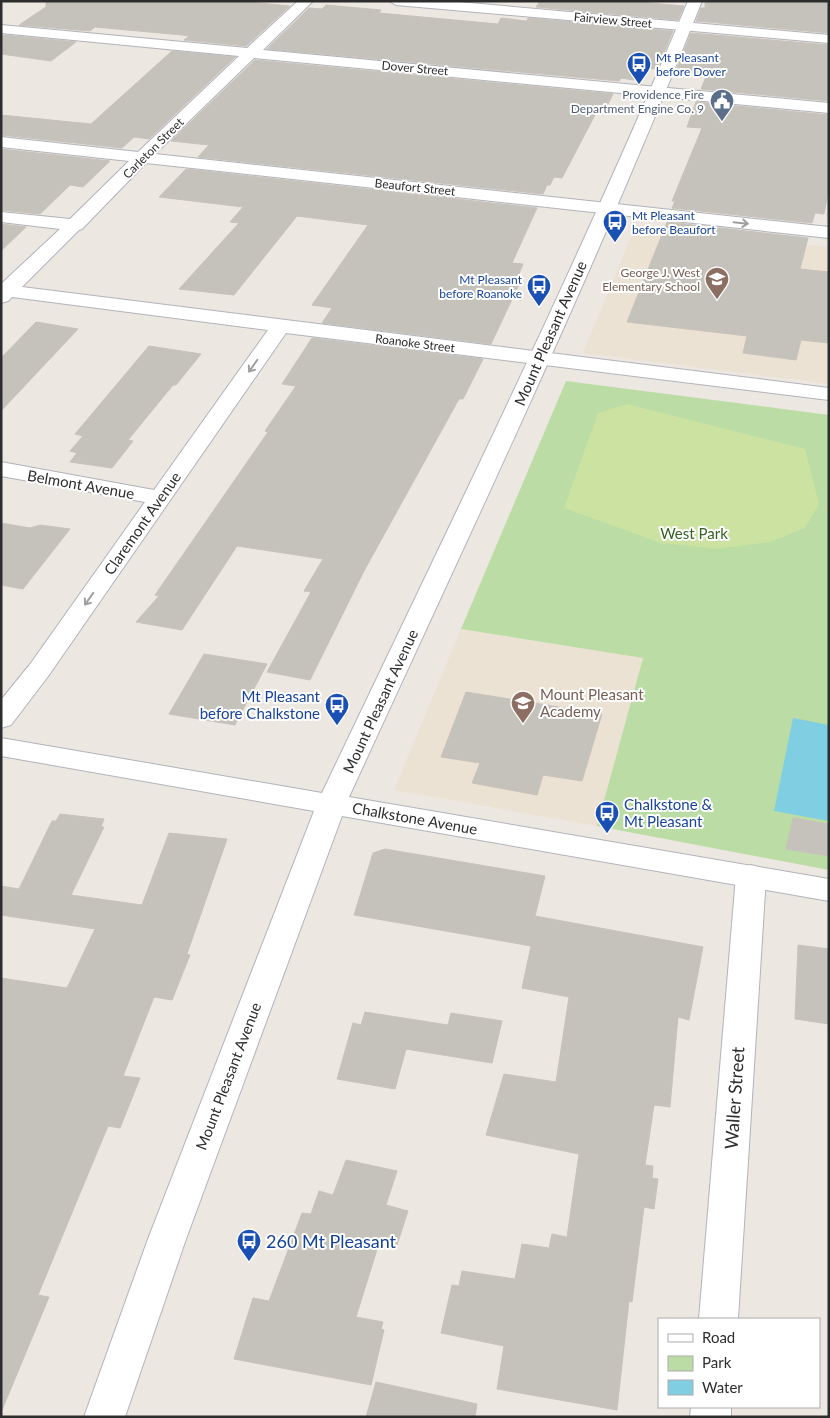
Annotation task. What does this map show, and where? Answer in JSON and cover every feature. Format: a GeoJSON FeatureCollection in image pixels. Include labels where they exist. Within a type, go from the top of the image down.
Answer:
{"type":"FeatureCollection","features":[{"type":"Feature","properties":{"kind":"street","name":"Carleton Street"},"geometry":{"type":"LineString","coordinates":[[3,293],[76,225],[189,111],[306,1]]}},
{"type":"Feature","properties":{"kind":"street","name":"Fairview Street"},"geometry":{"type":"LineString","coordinates":[[396,1],[829,39]]}},
{"type":"Feature","properties":{"kind":"street","name":"Mount Pleasant Avenue"},"geometry":{"type":"LineString","coordinates":[[104,1417],[167,1239],[332,803],[539,359],[658,92],[694,1]]}},
{"type":"Feature","properties":{"kind":"street","name":"Dover Street"},"geometry":{"type":"LineString","coordinates":[[1,29],[829,108]]}},
{"type":"Feature","properties":{"kind":"street","name":"Beaufort Street"},"geometry":{"type":"LineString","coordinates":[[1,142],[829,233]]}},
{"type":"Feature","properties":{"kind":"street"},"geometry":{"type":"LineString","coordinates":[[1,217],[76,225]]}},
{"type":"Feature","properties":{"kind":"street","name":"Roanoke Street"},"geometry":{"type":"LineString","coordinates":[[3,293],[829,394]]}},
{"type":"Feature","properties":{"kind":"street","name":"Claremont Avenue"},"geometry":{"type":"LineString","coordinates":[[1,719],[40,669],[281,326]]}},
{"type":"Feature","properties":{"kind":"street","name":"Belmont Avenue"},"geometry":{"type":"LineString","coordinates":[[1,469],[160,498]]}},
{"type":"Feature","properties":{"kind":"street","name":"Chalkstone Avenue"},"geometry":{"type":"LineString","coordinates":[[1,747],[829,890]]}},
{"type":"Feature","properties":{"kind":"street","name":"Waller Street"},"geometry":{"type":"LineString","coordinates":[[718,1318],[751,876]]}},
{"type":"Feature","properties":{"kind":"shaded area","name":"George J. West Elementary School"},"geometry":{"type":"Polygon","coordinates":[[[636,225],[829,247],[829,384],[583,353],[636,225]]]}},
{"type":"Feature","properties":{"kind":"shaded area","name":"Mount Pleasant Academy"},"geometry":{"type":"Polygon","coordinates":[[[461,629],[643,658],[597,826],[394,790],[461,629]]]}},
{"type":"Feature","properties":{"kind":"green space","name":"West Park"},"geometry":{"type":"Polygon","coordinates":[[[566,381],[829,415],[829,870],[597,826],[643,658],[461,629],[566,381]]]}},
{"type":"Feature","properties":{"kind":"green space"},"geometry":{"type":"Polygon","coordinates":[[[627,404],[805,449],[819,504],[805,528],[770,542],[717,549],[661,543],[564,508],[598,413],[627,404]]]}},
{"type":"Feature","properties":{"kind":"water"},"geometry":{"type":"Polygon","coordinates":[[[793,718],[829,725],[829,821],[774,811],[793,718]]]}},
{"type":"Feature","properties":{"kind":"building"},"geometry":{"type":"Polygon","coordinates":[[[46,1],[238,1],[290,6],[246,46],[184,40],[189,36],[182,35],[95,27],[90,31],[19,25],[46,7],[46,1]]]}},
{"type":"Feature","properties":{"kind":"building"},"geometry":{"type":"Polygon","coordinates":[[[540,1],[628,1],[684,6],[678,20],[536,7],[540,1]]]}},
{"type":"Feature","properties":{"kind":"building"},"geometry":{"type":"Polygon","coordinates":[[[705,1],[829,1],[829,33],[696,21],[701,8],[705,8],[705,1]]]}},
{"type":"Feature","properties":{"kind":"building"},"geometry":{"type":"Polygon","coordinates":[[[326,5],[381,10],[379,13],[498,24],[501,18],[527,21],[528,18],[673,31],[657,69],[643,68],[639,77],[635,76],[634,80],[621,78],[619,81],[267,49],[309,8],[322,9],[326,5]]]}},
{"type":"Feature","properties":{"kind":"building"},"geometry":{"type":"Polygon","coordinates":[[[691,33],[829,45],[829,101],[701,89],[707,74],[676,71],[691,33]]]}},
{"type":"Feature","properties":{"kind":"building"},"geometry":{"type":"Polygon","coordinates":[[[4,35],[76,42],[51,61],[1,54],[1,37],[4,35]]]}},
{"type":"Feature","properties":{"kind":"building"},"geometry":{"type":"Polygon","coordinates":[[[172,51],[235,57],[149,139],[134,137],[122,148],[1,135],[1,115],[91,124],[172,51]]]}},
{"type":"Feature","properties":{"kind":"building"},"geometry":{"type":"Polygon","coordinates":[[[255,60],[613,94],[603,114],[596,113],[562,178],[554,177],[550,185],[547,185],[543,194],[198,157],[209,145],[171,141],[255,60]]]}},
{"type":"Feature","properties":{"kind":"building"},"geometry":{"type":"Polygon","coordinates":[[[696,102],[829,115],[829,189],[824,214],[815,213],[812,223],[672,208],[675,201],[672,201],[702,128],[687,127],[696,102]]]}},
{"type":"Feature","properties":{"kind":"building"},"geometry":{"type":"Polygon","coordinates":[[[1,149],[110,161],[83,187],[70,185],[40,214],[1,210],[1,149]]]}},
{"type":"Feature","properties":{"kind":"building"},"geometry":{"type":"Polygon","coordinates":[[[186,169],[537,208],[512,263],[523,264],[518,276],[523,276],[491,344],[322,323],[332,308],[312,305],[368,225],[297,216],[234,295],[179,289],[239,223],[230,222],[243,207],[159,197],[186,169]]]}},
{"type":"Feature","properties":{"kind":"building","name":"George J. West Elementary School"},"geometry":{"type":"Polygon","coordinates":[[[667,222],[808,238],[800,269],[829,272],[829,343],[801,340],[796,360],[743,353],[747,336],[627,322],[667,222]]]}},
{"type":"Feature","properties":{"kind":"building"},"geometry":{"type":"Polygon","coordinates":[[[1,224],[26,227],[1,251],[1,224]]]}},
{"type":"Feature","properties":{"kind":"building"},"geometry":{"type":"Polygon","coordinates":[[[36,322],[78,329],[1,411],[1,358],[36,322]]]}},
{"type":"Feature","properties":{"kind":"building"},"geometry":{"type":"Polygon","coordinates":[[[312,338],[483,359],[463,399],[459,399],[364,571],[310,680],[267,672],[311,592],[304,591],[323,559],[237,546],[182,630],[136,622],[159,596],[155,595],[268,432],[265,431],[296,386],[282,384],[312,338]]]}},
{"type":"Feature","properties":{"kind":"building"},"geometry":{"type":"Polygon","coordinates":[[[149,346],[201,354],[128,440],[133,441],[112,468],[70,462],[77,453],[70,451],[83,436],[75,434],[149,346]]]}},
{"type":"Feature","properties":{"kind":"building"},"geometry":{"type":"Polygon","coordinates":[[[1,523],[30,528],[40,525],[70,529],[23,589],[1,585],[1,523]]]}},
{"type":"Feature","properties":{"kind":"building"},"geometry":{"type":"Polygon","coordinates":[[[204,654],[267,664],[235,725],[169,714],[204,654]]]}},
{"type":"Feature","properties":{"kind":"building"},"geometry":{"type":"Polygon","coordinates":[[[466,692],[602,714],[582,781],[543,775],[537,795],[472,783],[480,763],[441,757],[466,692]]]}},
{"type":"Feature","properties":{"kind":"building"},"geometry":{"type":"Polygon","coordinates":[[[60,814],[104,819],[101,827],[104,827],[71,895],[142,905],[169,833],[227,839],[187,954],[190,955],[172,1000],[154,997],[123,1076],[140,1078],[120,1128],[108,1126],[71,1215],[38,1295],[49,1297],[2,1410],[1,978],[67,988],[95,929],[1,915],[1,886],[19,889],[52,821],[56,821],[60,814]]]}},
{"type":"Feature","properties":{"kind":"building"},"geometry":{"type":"Polygon","coordinates":[[[793,818],[829,824],[829,856],[786,849],[793,818]]]}},
{"type":"Feature","properties":{"kind":"building"},"geometry":{"type":"Polygon","coordinates":[[[385,849],[545,876],[535,916],[703,947],[689,1020],[678,1017],[670,1107],[654,1105],[645,1165],[653,1166],[652,1178],[658,1179],[654,1209],[644,1207],[632,1302],[629,1301],[617,1410],[497,1389],[504,1346],[441,1333],[452,1285],[459,1286],[462,1271],[515,1279],[522,1244],[549,1248],[552,1234],[567,1237],[579,1154],[486,1135],[504,1074],[556,1082],[569,997],[522,988],[531,946],[354,915],[373,853],[385,849]]]}},
{"type":"Feature","properties":{"kind":"building"},"geometry":{"type":"Polygon","coordinates":[[[798,945],[829,949],[829,1024],[795,1019],[798,945]]]}},
{"type":"Feature","properties":{"kind":"building"},"geometry":{"type":"Polygon","coordinates":[[[365,1012],[448,1025],[451,1013],[502,1021],[492,1063],[406,1049],[395,1089],[337,1079],[353,1023],[361,1025],[365,1012]]]}},
{"type":"Feature","properties":{"kind":"building"},"geometry":{"type":"Polygon","coordinates":[[[346,1160],[397,1171],[386,1205],[408,1211],[397,1245],[380,1240],[356,1317],[383,1322],[381,1329],[384,1330],[371,1385],[234,1359],[253,1298],[269,1301],[302,1213],[311,1214],[319,1191],[333,1195],[346,1160]]]}},
{"type":"Feature","properties":{"kind":"building"},"geometry":{"type":"Polygon","coordinates":[[[376,1382],[477,1404],[475,1417],[366,1417],[376,1382]]]}},
{"type":"Feature","properties":{"kind":"place","name":"Mt Pleasant before Dover"},"geometry":{"type":"Point","coordinates":[639,85]}},
{"type":"Feature","properties":{"kind":"place","name":"Providence Fire Department Engine Co. 9"},"geometry":{"type":"Point","coordinates":[722,122]}},
{"type":"Feature","properties":{"kind":"place","name":"Mt Pleasant before Beaufort"},"geometry":{"type":"Point","coordinates":[615,243]}},
{"type":"Feature","properties":{"kind":"place","name":"George J. West Elementary School"},"geometry":{"type":"Point","coordinates":[717,300]}},
{"type":"Feature","properties":{"kind":"place","name":"Mt Pleasant before Roanoke"},"geometry":{"type":"Point","coordinates":[539,307]}},
{"type":"Feature","properties":{"kind":"place","name":"Mount Pleasant Academy"},"geometry":{"type":"Point","coordinates":[523,724]}},
{"type":"Feature","properties":{"kind":"place","name":"Mt Pleasant before Chalkstone"},"geometry":{"type":"Point","coordinates":[337,726]}},
{"type":"Feature","properties":{"kind":"place","name":"Chalkstone & Mt Pleasant"},"geometry":{"type":"Point","coordinates":[607,834]}},
{"type":"Feature","properties":{"kind":"place","name":"260 Mt Pleasant"},"geometry":{"type":"Point","coordinates":[249,1262]}}]}
